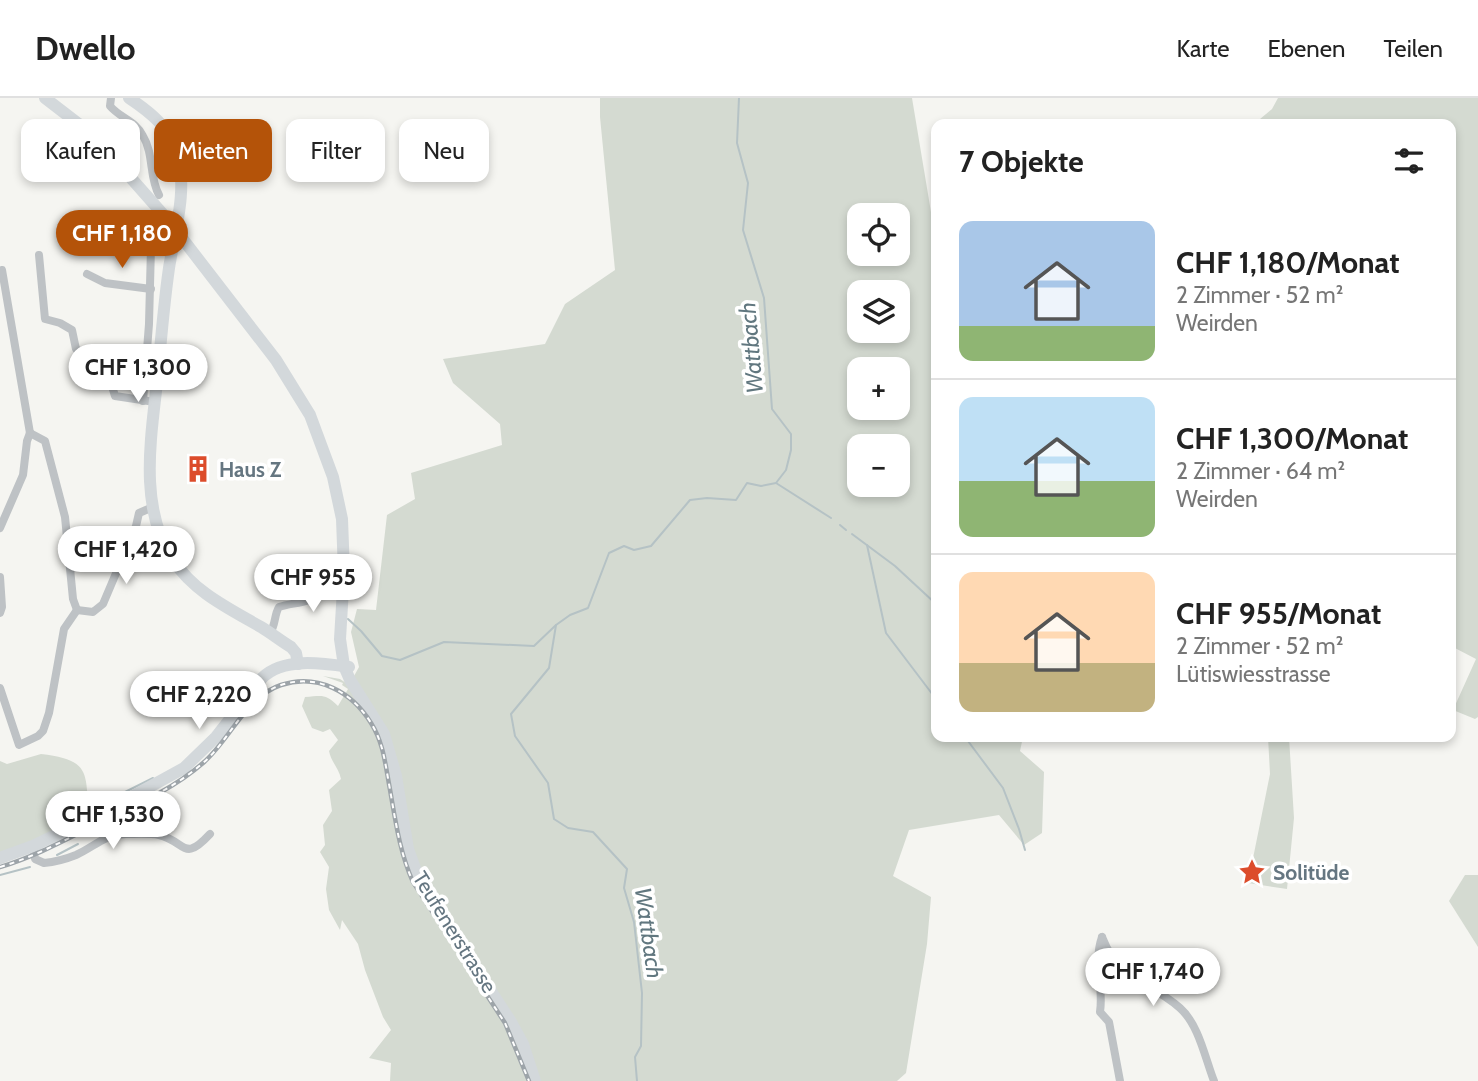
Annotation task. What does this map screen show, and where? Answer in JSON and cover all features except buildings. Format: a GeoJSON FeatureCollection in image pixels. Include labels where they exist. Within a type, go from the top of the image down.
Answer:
{"type":"FeatureCollection","features":[{"type":"Feature","properties":{"kind":"main road","name":"Teufenerstrasse"},"geometry":{"type":"LineString","coordinates":[[45,98],[93,135],[168,220],[276,360],[301,398],[317,431],[333,477],[342,519],[342,628],[348,669],[382,713],[391,732],[408,849],[420,882],[511,1022],[523,1044],[535,1081]]}},
{"type":"Feature","properties":{"kind":"main road"},"geometry":{"type":"LineString","coordinates":[[129,98],[159,121],[169,134],[180,164],[180,205],[149,401],[153,507],[163,540],[184,575],[205,594],[294,650],[293,666]]}},
{"type":"Feature","properties":{"kind":"main road"},"geometry":{"type":"LineString","coordinates":[[0,858],[33,846],[139,794],[184,768],[207,748],[265,675],[293,666],[348,669]]}},
{"type":"Feature","properties":{"kind":"street"},"geometry":{"type":"LineString","coordinates":[[111,98],[110,106],[136,126],[144,136],[152,157],[155,188],[159,195]]}},
{"type":"Feature","properties":{"kind":"street"},"geometry":{"type":"LineString","coordinates":[[39,255],[45,319],[72,330],[76,349],[106,366],[115,396],[149,401],[151,247]]}},
{"type":"Feature","properties":{"kind":"street"},"geometry":{"type":"LineString","coordinates":[[0,527],[23,475],[30,433],[2,271]]}},
{"type":"Feature","properties":{"kind":"street"},"geometry":{"type":"LineString","coordinates":[[87,274],[105,282],[151,289]]}},
{"type":"Feature","properties":{"kind":"street"},"geometry":{"type":"LineString","coordinates":[[0,688],[19,745],[38,736],[47,722],[64,629],[76,610],[65,517],[45,441],[30,433]]}},
{"type":"Feature","properties":{"kind":"street"},"geometry":{"type":"LineString","coordinates":[[76,610],[93,612],[103,604],[139,513],[153,507]]}},
{"type":"Feature","properties":{"kind":"street"},"geometry":{"type":"LineString","coordinates":[[270,633],[275,626],[276,611],[279,607],[306,602],[317,596],[334,571]]}},
{"type":"Feature","properties":{"kind":"street"},"geometry":{"type":"LineString","coordinates":[[0,577],[0,613]]}},
{"type":"Feature","properties":{"kind":"street"},"geometry":{"type":"LineString","coordinates":[[33,846],[36,859],[44,863],[77,855],[105,838],[123,834],[160,835],[184,849],[197,849],[211,834]]}},
{"type":"Feature","properties":{"kind":"street"},"geometry":{"type":"LineString","coordinates":[[1120,1081],[1108,1022],[1100,1012],[1102,1000],[1098,956],[1102,937],[1114,961],[1125,974],[1180,1008],[1188,1018],[1214,1081]]}},
{"type":"Feature","properties":{"kind":"shaded area"},"geometry":{"type":"Polygon","coordinates":[[[600,98],[912,98],[931,212],[931,742],[1022,742],[1020,751],[1044,772],[1042,833],[1024,845],[999,815],[909,830],[893,876],[931,897],[927,944],[906,1073],[897,1081],[390,1081],[391,1063],[369,1058],[391,1030],[383,1017],[358,944],[342,920],[340,930],[329,910],[326,889],[329,867],[320,852],[325,845],[323,825],[332,811],[329,790],[341,779],[329,751],[338,740],[330,729],[323,732],[312,728],[302,706],[305,697],[319,696],[330,699],[338,706],[348,689],[343,683],[323,676],[340,679],[349,685],[359,667],[351,632],[357,609],[376,610],[387,515],[415,499],[411,473],[502,445],[500,424],[453,383],[443,359],[545,344],[565,304],[615,270],[600,98]]]}},
{"type":"Feature","properties":{"kind":"shaded area"},"geometry":{"type":"Polygon","coordinates":[[[1278,98],[1478,98],[1478,717],[1475,719],[1456,711],[1456,703],[1476,659],[1456,649],[1456,119],[1260,119],[1272,109],[1278,98]]]}},
{"type":"Feature","properties":{"kind":"shaded area"},"geometry":{"type":"Polygon","coordinates":[[[1268,742],[1289,742],[1294,818],[1287,889],[1248,883],[1270,774],[1268,742]]]}},
{"type":"Feature","properties":{"kind":"shaded area"},"geometry":{"type":"Polygon","coordinates":[[[41,754],[70,760],[78,765],[86,780],[89,819],[0,858],[0,761],[7,764],[41,754]]]}},
{"type":"Feature","properties":{"kind":"shaded area"},"geometry":{"type":"Polygon","coordinates":[[[1465,875],[1478,875],[1478,947],[1449,901],[1465,875]]]}},
{"type":"Feature","properties":{"kind":"waterway","name":"Wattbach"},"geometry":{"type":"LineString","coordinates":[[637,1081],[635,1057],[641,1046],[642,993],[634,922],[624,888],[627,869],[593,832],[568,828],[554,819],[548,783],[515,736],[511,714],[549,668],[556,625],[570,615],[588,608],[609,553],[624,546],[634,550],[651,546],[690,500],[736,500],[747,483],[761,486],[776,483],[786,470],[791,450],[791,434],[772,409],[764,298],[743,230],[748,183],[737,143],[739,98]]}},
{"type":"Feature","properties":{"kind":"waterway"},"geometry":{"type":"LineString","coordinates":[[776,483],[831,518]]}},
{"type":"Feature","properties":{"kind":"waterway"},"geometry":{"type":"LineString","coordinates":[[840,525],[846,530]]}},
{"type":"Feature","properties":{"kind":"waterway"},"geometry":{"type":"LineString","coordinates":[[852,534],[895,566],[931,599]]}},
{"type":"Feature","properties":{"kind":"waterway"},"geometry":{"type":"LineString","coordinates":[[867,545],[886,633],[931,692]]}},
{"type":"Feature","properties":{"kind":"waterway"},"geometry":{"type":"LineString","coordinates":[[348,619],[382,656],[400,660],[444,642],[534,646],[556,625]]}},
{"type":"Feature","properties":{"kind":"waterway"},"geometry":{"type":"LineString","coordinates":[[969,742],[1003,788],[1025,850]]}},
{"type":"Feature","properties":{"kind":"waterway"},"geometry":{"type":"LineString","coordinates":[[109,800],[153,778]]}},
{"type":"Feature","properties":{"kind":"waterway"},"geometry":{"type":"LineString","coordinates":[[57,855],[78,844]]}},
{"type":"Feature","properties":{"kind":"waterway"},"geometry":{"type":"LineString","coordinates":[[0,875],[30,867]]}},
{"type":"Feature","properties":{"kind":"railway"},"geometry":{"type":"LineString","coordinates":[[0,867],[49,848],[139,804],[179,781],[213,753],[248,709],[268,691],[295,682],[333,688],[354,702],[375,730],[385,760],[401,846],[413,882],[505,1023],[529,1081]]}},
{"type":"Feature","properties":{"kind":"place","name":"Haus Z"},"geometry":{"type":"Point","coordinates":[198,469]}},
{"type":"Feature","properties":{"kind":"place","name":"Solitüde"},"geometry":{"type":"Point","coordinates":[1252,872]}}]}
